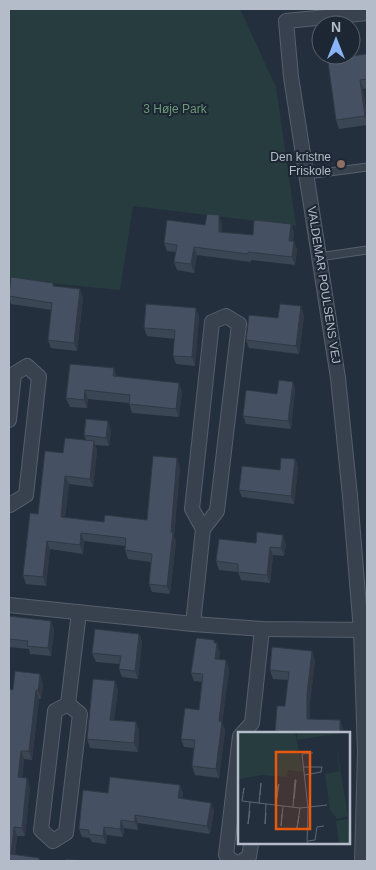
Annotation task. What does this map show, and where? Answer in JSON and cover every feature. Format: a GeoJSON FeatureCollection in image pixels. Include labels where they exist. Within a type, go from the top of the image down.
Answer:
{"type":"FeatureCollection","features":[{"type":"Feature","properties":{"kind":"street","name":"VALDEMAR POULSENS VEJ"},"geometry":{"type":"LineString","coordinates":[[362,861],[365,752],[364,631],[338,378],[291,77],[286,21],[367,13]]}},
{"type":"Feature","properties":{"kind":"street"},"geometry":{"type":"LineString","coordinates":[[193,624],[203,529],[217,511],[239,324],[226,316],[212,322],[192,509],[203,529]]}},
{"type":"Feature","properties":{"kind":"street"},"geometry":{"type":"LineString","coordinates":[[9,420],[14,374],[26,366],[39,377],[26,494],[9,508]]}},
{"type":"Feature","properties":{"kind":"street"},"geometry":{"type":"LineString","coordinates":[[9,605],[193,624],[262,629],[364,631]]}},
{"type":"Feature","properties":{"kind":"street"},"geometry":{"type":"LineString","coordinates":[[68,704],[79,612]]}},
{"type":"Feature","properties":{"kind":"street"},"geometry":{"type":"LineString","coordinates":[[255,728],[262,629]]}},
{"type":"Feature","properties":{"kind":"street"},"geometry":{"type":"LineString","coordinates":[[68,704],[80,714],[66,833],[53,841],[41,830],[55,711],[68,704]]}},
{"type":"Feature","properties":{"kind":"street"},"geometry":{"type":"LineString","coordinates":[[233,861],[226,855],[238,738]]}},
{"type":"Feature","properties":{"kind":"street"},"geometry":{"type":"LineString","coordinates":[[242,861],[250,857],[251,845]]}},
{"type":"Feature","properties":{"kind":"lane"},"geometry":{"type":"LineString","coordinates":[[306,175],[367,167]]}},
{"type":"Feature","properties":{"kind":"lane"},"geometry":{"type":"LineString","coordinates":[[319,257],[367,250]]}},
{"type":"Feature","properties":{"kind":"green space","name":"3 Høje Park"},"geometry":{"type":"Polygon","coordinates":[[[9,9],[240,9],[276,87],[296,226],[133,206],[120,290],[9,279],[9,9]]]}},
{"type":"Feature","properties":{"kind":"building"},"geometry":{"type":"Polygon","coordinates":[[[367,54],[367,79],[360,80],[365,116],[336,120],[328,65],[361,65],[361,55],[367,54]]]}},
{"type":"Feature","properties":{"kind":"building"},"geometry":{"type":"Polygon","coordinates":[[[207,214],[219,215],[219,232],[253,235],[254,220],[291,224],[289,241],[294,241],[292,257],[194,247],[191,264],[174,262],[177,245],[164,243],[167,220],[205,225],[207,214]]]}},
{"type":"Feature","properties":{"kind":"building"},"geometry":{"type":"Polygon","coordinates":[[[11,277],[53,283],[53,286],[80,289],[74,343],[48,340],[52,303],[9,296],[11,277]]]}},
{"type":"Feature","properties":{"kind":"building"},"geometry":{"type":"Polygon","coordinates":[[[146,304],[196,308],[192,357],[173,356],[175,330],[144,328],[146,304]]]}},
{"type":"Feature","properties":{"kind":"building"},"geometry":{"type":"Polygon","coordinates":[[[280,304],[301,306],[296,346],[246,340],[249,315],[278,318],[280,304]]]}},
{"type":"Feature","properties":{"kind":"building"},"geometry":{"type":"Polygon","coordinates":[[[70,364],[114,368],[113,376],[179,383],[176,409],[129,404],[130,395],[85,390],[84,400],[66,398],[70,364]]]}},
{"type":"Feature","properties":{"kind":"building"},"geometry":{"type":"Polygon","coordinates":[[[279,380],[293,382],[288,421],[243,416],[246,390],[277,394],[279,380]]]}},
{"type":"Feature","properties":{"kind":"building"},"geometry":{"type":"Polygon","coordinates":[[[86,419],[108,421],[106,438],[84,435],[86,419]]]}},
{"type":"Feature","properties":{"kind":"building"},"geometry":{"type":"Polygon","coordinates":[[[65,438],[94,441],[90,479],[65,476],[61,517],[104,522],[105,515],[147,520],[153,456],[177,458],[171,532],[173,532],[167,586],[149,584],[152,554],[125,550],[126,538],[81,533],[80,545],[47,541],[43,577],[23,575],[30,513],[38,514],[45,451],[63,453],[65,438]]]}},
{"type":"Feature","properties":{"kind":"building"},"geometry":{"type":"Polygon","coordinates":[[[281,458],[295,459],[291,496],[239,490],[242,466],[280,470],[281,458]]]}},
{"type":"Feature","properties":{"kind":"building"},"geometry":{"type":"Polygon","coordinates":[[[257,532],[283,535],[281,548],[270,547],[267,575],[238,572],[238,564],[216,561],[219,539],[256,543],[257,532]]]}},
{"type":"Feature","properties":{"kind":"building"},"geometry":{"type":"Polygon","coordinates":[[[9,616],[51,621],[48,648],[27,646],[28,641],[9,639],[9,616]]]}},
{"type":"Feature","properties":{"kind":"building"},"geometry":{"type":"Polygon","coordinates":[[[95,629],[139,634],[135,671],[119,669],[121,656],[92,653],[95,629]]]}},
{"type":"Feature","properties":{"kind":"building"},"geometry":{"type":"Polygon","coordinates":[[[197,638],[214,640],[214,643],[217,643],[215,659],[226,660],[219,721],[222,722],[216,769],[192,766],[195,740],[181,739],[185,708],[199,710],[203,674],[191,673],[197,638]]]}},
{"type":"Feature","properties":{"kind":"building"},"geometry":{"type":"Polygon","coordinates":[[[272,647],[312,651],[307,694],[307,719],[340,720],[340,732],[275,732],[277,706],[285,706],[289,672],[270,670],[272,647]]]}},
{"type":"Feature","properties":{"kind":"building"},"geometry":{"type":"Polygon","coordinates":[[[15,671],[40,674],[38,691],[36,690],[29,751],[21,751],[18,777],[27,778],[22,828],[14,827],[11,854],[39,858],[39,861],[9,861],[9,689],[13,690],[15,671]]]}},
{"type":"Feature","properties":{"kind":"building"},"geometry":{"type":"Polygon","coordinates":[[[93,679],[115,681],[110,720],[136,722],[134,743],[87,739],[93,679]]]}},
{"type":"Feature","properties":{"kind":"building"},"geometry":{"type":"Polygon","coordinates":[[[110,777],[180,785],[178,798],[211,803],[207,826],[135,815],[135,822],[121,820],[120,829],[104,827],[103,836],[89,834],[89,830],[79,829],[83,790],[108,793],[110,777]]]}},
{"type":"Feature","properties":{"kind":"building"},"geometry":{"type":"Polygon","coordinates":[[[66,859],[82,861],[66,861],[66,859]]]}},
{"type":"Feature","properties":{"kind":"place","name":"Den kristne Friskole"},"geometry":{"type":"Point","coordinates":[341,164]}}]}
